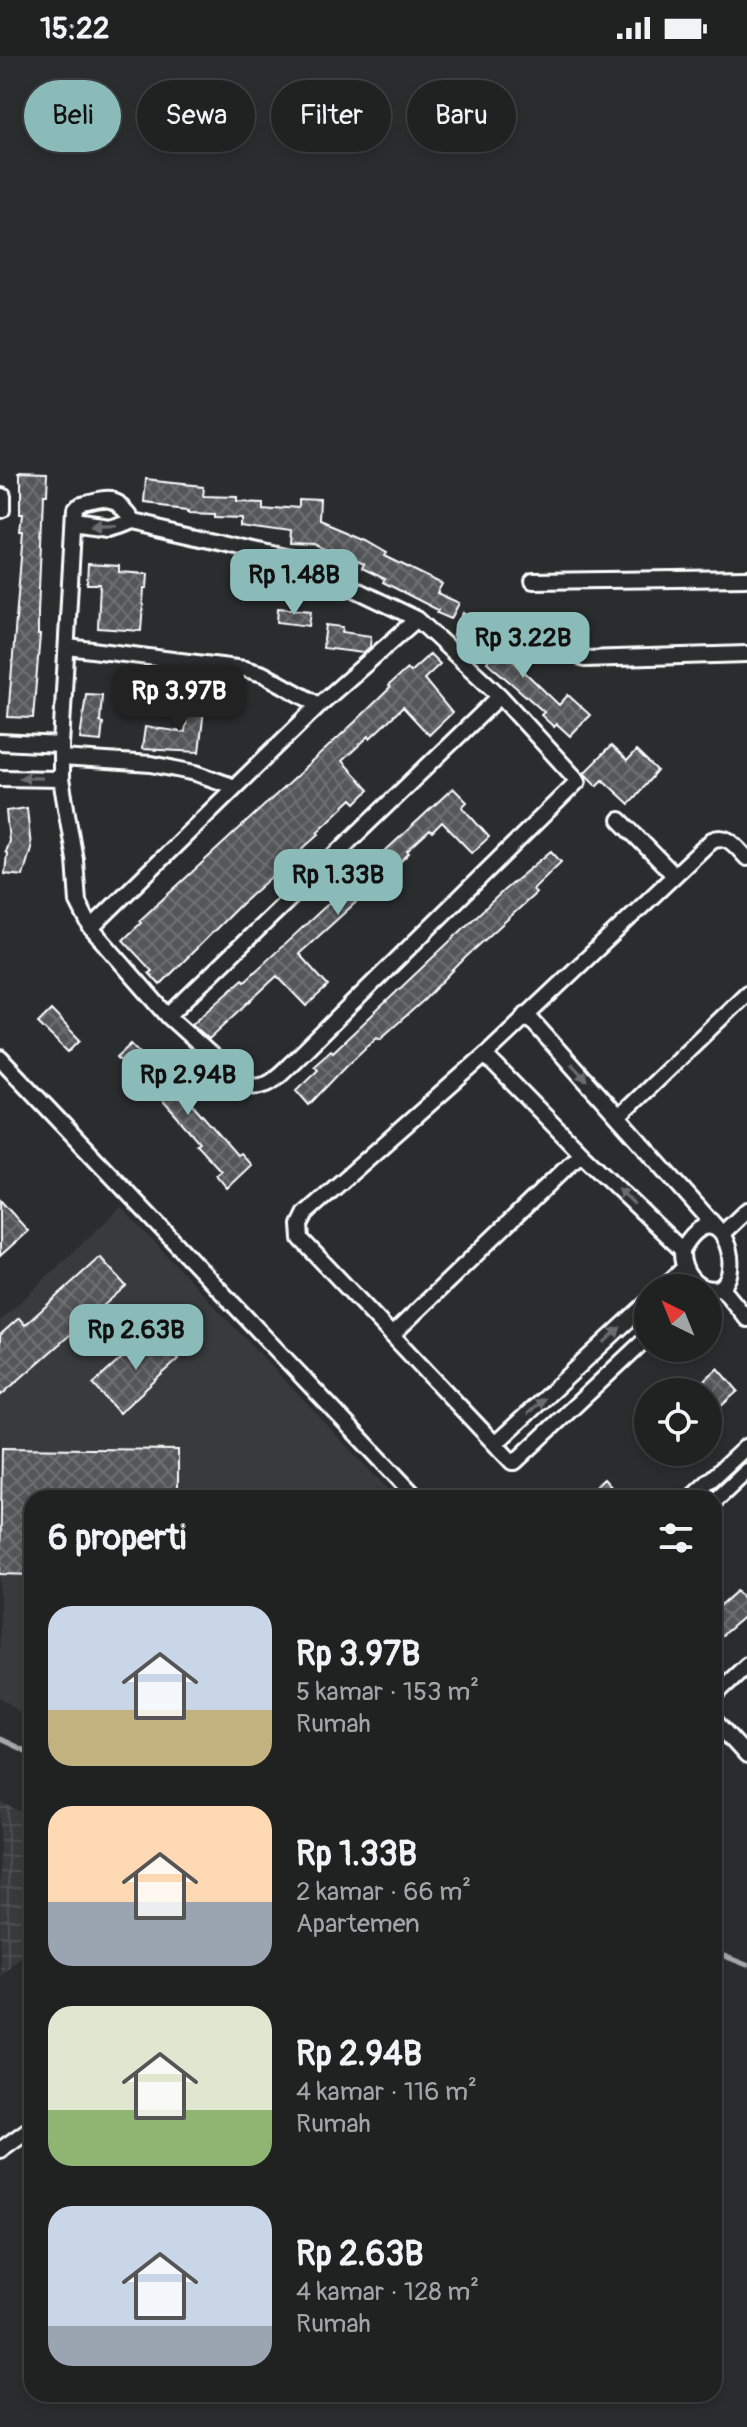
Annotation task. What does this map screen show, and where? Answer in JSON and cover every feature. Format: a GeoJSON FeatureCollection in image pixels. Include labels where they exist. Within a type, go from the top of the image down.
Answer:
{"type":"FeatureCollection","features":[{"type":"Feature","properties":{"kind":"street"},"geometry":{"type":"LineString","coordinates":[[0,493],[0,508]]}},
{"type":"Feature","properties":{"kind":"street"},"geometry":{"type":"LineString","coordinates":[[74,525],[96,531],[129,522],[290,558],[417,619],[500,696],[578,781],[296,1059],[267,1084],[254,1088],[241,1082],[168,1016],[91,928],[78,902],[75,860],[61,779],[61,752],[68,647],[74,525],[75,510],[104,502],[117,507],[129,522]]}},
{"type":"Feature","properties":{"kind":"street"},"geometry":{"type":"LineString","coordinates":[[533,581],[747,578]]}},
{"type":"Feature","properties":{"kind":"street"},"geometry":{"type":"LineString","coordinates":[[91,928],[319,705],[417,619]]}},
{"type":"Feature","properties":{"kind":"street"},"geometry":{"type":"LineString","coordinates":[[68,647],[245,669],[263,674],[319,705]]}},
{"type":"Feature","properties":{"kind":"street"},"geometry":{"type":"LineString","coordinates":[[584,659],[747,654]]}},
{"type":"Feature","properties":{"kind":"street"},"geometry":{"type":"LineString","coordinates":[[168,1016],[500,696]]}},
{"type":"Feature","properties":{"kind":"street"},"geometry":{"type":"LineString","coordinates":[[0,742],[151,764],[196,773],[235,787]]}},
{"type":"Feature","properties":{"kind":"street"},"geometry":{"type":"LineString","coordinates":[[0,778],[61,779]]}},
{"type":"Feature","properties":{"kind":"street"},"geometry":{"type":"LineString","coordinates":[[620,820],[674,875]]}},
{"type":"Feature","properties":{"kind":"street"},"geometry":{"type":"LineString","coordinates":[[634,1350],[515,1462],[508,1459],[301,1239],[300,1225],[306,1213],[485,1055],[712,840],[719,837],[728,839],[747,858]]}},
{"type":"Feature","properties":{"kind":"street"},"geometry":{"type":"LineString","coordinates":[[619,1116],[747,993]]}},
{"type":"Feature","properties":{"kind":"street"},"geometry":{"type":"LineString","coordinates":[[526,1014],[721,1229],[736,1238],[742,1249],[744,1276],[722,1287]]}},
{"type":"Feature","properties":{"kind":"street"},"geometry":{"type":"LineString","coordinates":[[485,1055],[682,1250],[688,1274]]}},
{"type":"Feature","properties":{"kind":"street"},"geometry":{"type":"LineString","coordinates":[[0,1058],[409,1490]]}},
{"type":"Feature","properties":{"kind":"street"},"geometry":{"type":"LineString","coordinates":[[393,1334],[581,1153]]}},
{"type":"Feature","properties":{"kind":"street"},"geometry":{"type":"LineString","coordinates":[[682,1250],[696,1232],[721,1229],[747,1210]]}},
{"type":"Feature","properties":{"kind":"street"},"geometry":{"type":"LineString","coordinates":[[678,1274],[684,1268]]}},
{"type":"Feature","properties":{"kind":"street"},"geometry":{"type":"LineString","coordinates":[[722,1288],[747,1319]]}},
{"type":"Feature","properties":{"kind":"street"},"geometry":{"type":"LineString","coordinates":[[495,1444],[634,1315]]}},
{"type":"Feature","properties":{"kind":"street"},"geometry":{"type":"LineString","coordinates":[[700,1490],[747,1446]]}},
{"type":"Feature","properties":{"kind":"street"},"geometry":{"type":"LineString","coordinates":[[722,1494],[747,1471]]}},
{"type":"Feature","properties":{"kind":"street"},"geometry":{"type":"LineString","coordinates":[[722,1688],[747,1665]]}},
{"type":"Feature","properties":{"kind":"street"},"geometry":{"type":"LineString","coordinates":[[722,1729],[747,1756]]}},
{"type":"Feature","properties":{"kind":"street"},"geometry":{"type":"LineString","coordinates":[[0,2150],[24,2131]]}},
{"type":"Feature","properties":{"kind":"shaded area"},"geometry":{"type":"Polygon","coordinates":[[[121,1207],[388,1490],[24,1490],[24,1716],[0,1697],[0,1321],[121,1207]]]}},
{"type":"Feature","properties":{"kind":"shaded area"},"geometry":{"type":"Polygon","coordinates":[[[0,1802],[24,1813],[24,1953],[0,1976],[0,1802]]]}},
{"type":"Feature","properties":{"kind":"building"},"geometry":{"type":"Polygon","coordinates":[[[18,475],[47,476],[46,496],[43,496],[38,612],[40,635],[33,718],[8,717],[23,533],[20,533],[22,513],[18,513],[18,475]]]}},
{"type":"Feature","properties":{"kind":"building"},"geometry":{"type":"Polygon","coordinates":[[[142,479],[204,485],[203,493],[258,499],[258,506],[298,509],[298,502],[322,503],[321,522],[366,541],[387,553],[385,556],[442,584],[437,593],[459,603],[451,619],[383,582],[385,579],[362,568],[364,564],[332,549],[330,552],[314,544],[289,543],[290,531],[240,524],[240,515],[140,503],[142,479]]]}},
{"type":"Feature","properties":{"kind":"building"},"geometry":{"type":"Polygon","coordinates":[[[88,564],[119,566],[119,572],[148,574],[141,631],[98,628],[100,584],[87,584],[88,564]]]}},
{"type":"Feature","properties":{"kind":"building"},"geometry":{"type":"Polygon","coordinates":[[[278,608],[311,611],[309,626],[277,622],[278,608]]]}},
{"type":"Feature","properties":{"kind":"building"},"geometry":{"type":"Polygon","coordinates":[[[463,613],[559,705],[568,695],[590,715],[570,736],[541,715],[544,712],[487,662],[489,659],[472,644],[453,635],[463,613]]]}},
{"type":"Feature","properties":{"kind":"building"},"geometry":{"type":"Polygon","coordinates":[[[326,625],[343,627],[342,632],[371,636],[370,647],[363,653],[323,648],[326,625]]]}},
{"type":"Feature","properties":{"kind":"building"},"geometry":{"type":"Polygon","coordinates":[[[430,654],[440,664],[424,679],[452,713],[429,735],[403,707],[342,761],[369,790],[356,803],[352,799],[160,985],[149,973],[152,971],[123,940],[141,923],[139,921],[355,722],[390,688],[388,686],[430,654]]]}},
{"type":"Feature","properties":{"kind":"building"},"geometry":{"type":"Polygon","coordinates":[[[86,694],[102,695],[101,741],[80,739],[86,694]]]}},
{"type":"Feature","properties":{"kind":"building"},"geometry":{"type":"Polygon","coordinates":[[[189,699],[205,701],[199,752],[142,749],[145,727],[185,732],[189,699]]]}},
{"type":"Feature","properties":{"kind":"building"},"geometry":{"type":"Polygon","coordinates":[[[611,746],[627,761],[636,751],[657,771],[629,804],[603,780],[597,786],[584,773],[611,746]]]}},
{"type":"Feature","properties":{"kind":"building"},"geometry":{"type":"Polygon","coordinates":[[[453,788],[467,802],[462,807],[489,837],[472,853],[442,822],[407,851],[409,853],[397,865],[299,954],[328,986],[306,1006],[277,976],[209,1039],[192,1024],[243,979],[245,981],[453,788]]]}},
{"type":"Feature","properties":{"kind":"building"},"geometry":{"type":"Polygon","coordinates":[[[27,808],[31,848],[23,876],[5,874],[5,852],[9,841],[6,811],[27,808]]]}},
{"type":"Feature","properties":{"kind":"building"},"geometry":{"type":"Polygon","coordinates":[[[551,851],[561,862],[533,889],[536,893],[424,1000],[380,1039],[377,1037],[309,1105],[296,1090],[318,1069],[314,1065],[331,1050],[333,1052],[503,891],[551,851]]]}},
{"type":"Feature","properties":{"kind":"building"},"geometry":{"type":"Polygon","coordinates":[[[51,1010],[80,1040],[68,1052],[38,1023],[51,1010]]]}},
{"type":"Feature","properties":{"kind":"building"},"geometry":{"type":"Polygon","coordinates":[[[131,1044],[172,1086],[174,1083],[237,1155],[240,1153],[251,1165],[227,1188],[216,1175],[221,1171],[196,1144],[199,1142],[144,1080],[141,1083],[117,1057],[131,1044]]]}},
{"type":"Feature","properties":{"kind":"building"},"geometry":{"type":"Polygon","coordinates":[[[0,1200],[28,1231],[0,1256],[0,1200]]]}},
{"type":"Feature","properties":{"kind":"building"},"geometry":{"type":"Polygon","coordinates":[[[100,1257],[126,1286],[0,1396],[0,1335],[19,1318],[25,1325],[100,1257]]]}},
{"type":"Feature","properties":{"kind":"building"},"geometry":{"type":"Polygon","coordinates":[[[153,1330],[179,1359],[119,1413],[93,1384],[153,1330]]]}},
{"type":"Feature","properties":{"kind":"building"},"geometry":{"type":"Polygon","coordinates":[[[718,1368],[738,1391],[722,1405],[722,1378],[707,1378],[718,1368]]]}},
{"type":"Feature","properties":{"kind":"building"},"geometry":{"type":"Polygon","coordinates":[[[2,1448],[178,1450],[178,1490],[24,1490],[24,1575],[0,1574],[2,1448]]]}},
{"type":"Feature","properties":{"kind":"building"},"geometry":{"type":"Polygon","coordinates":[[[604,1479],[614,1490],[592,1490],[604,1479]]]}},
{"type":"Feature","properties":{"kind":"building"},"geometry":{"type":"Polygon","coordinates":[[[737,1591],[747,1602],[747,1614],[722,1635],[722,1604],[737,1591]]]}},
{"type":"Feature","properties":{"kind":"waterway"},"geometry":{"type":"LineString","coordinates":[[0,1739],[24,1750]]}},
{"type":"Feature","properties":{"kind":"waterway"},"geometry":{"type":"LineString","coordinates":[[722,1955],[747,1965]]}}]}
